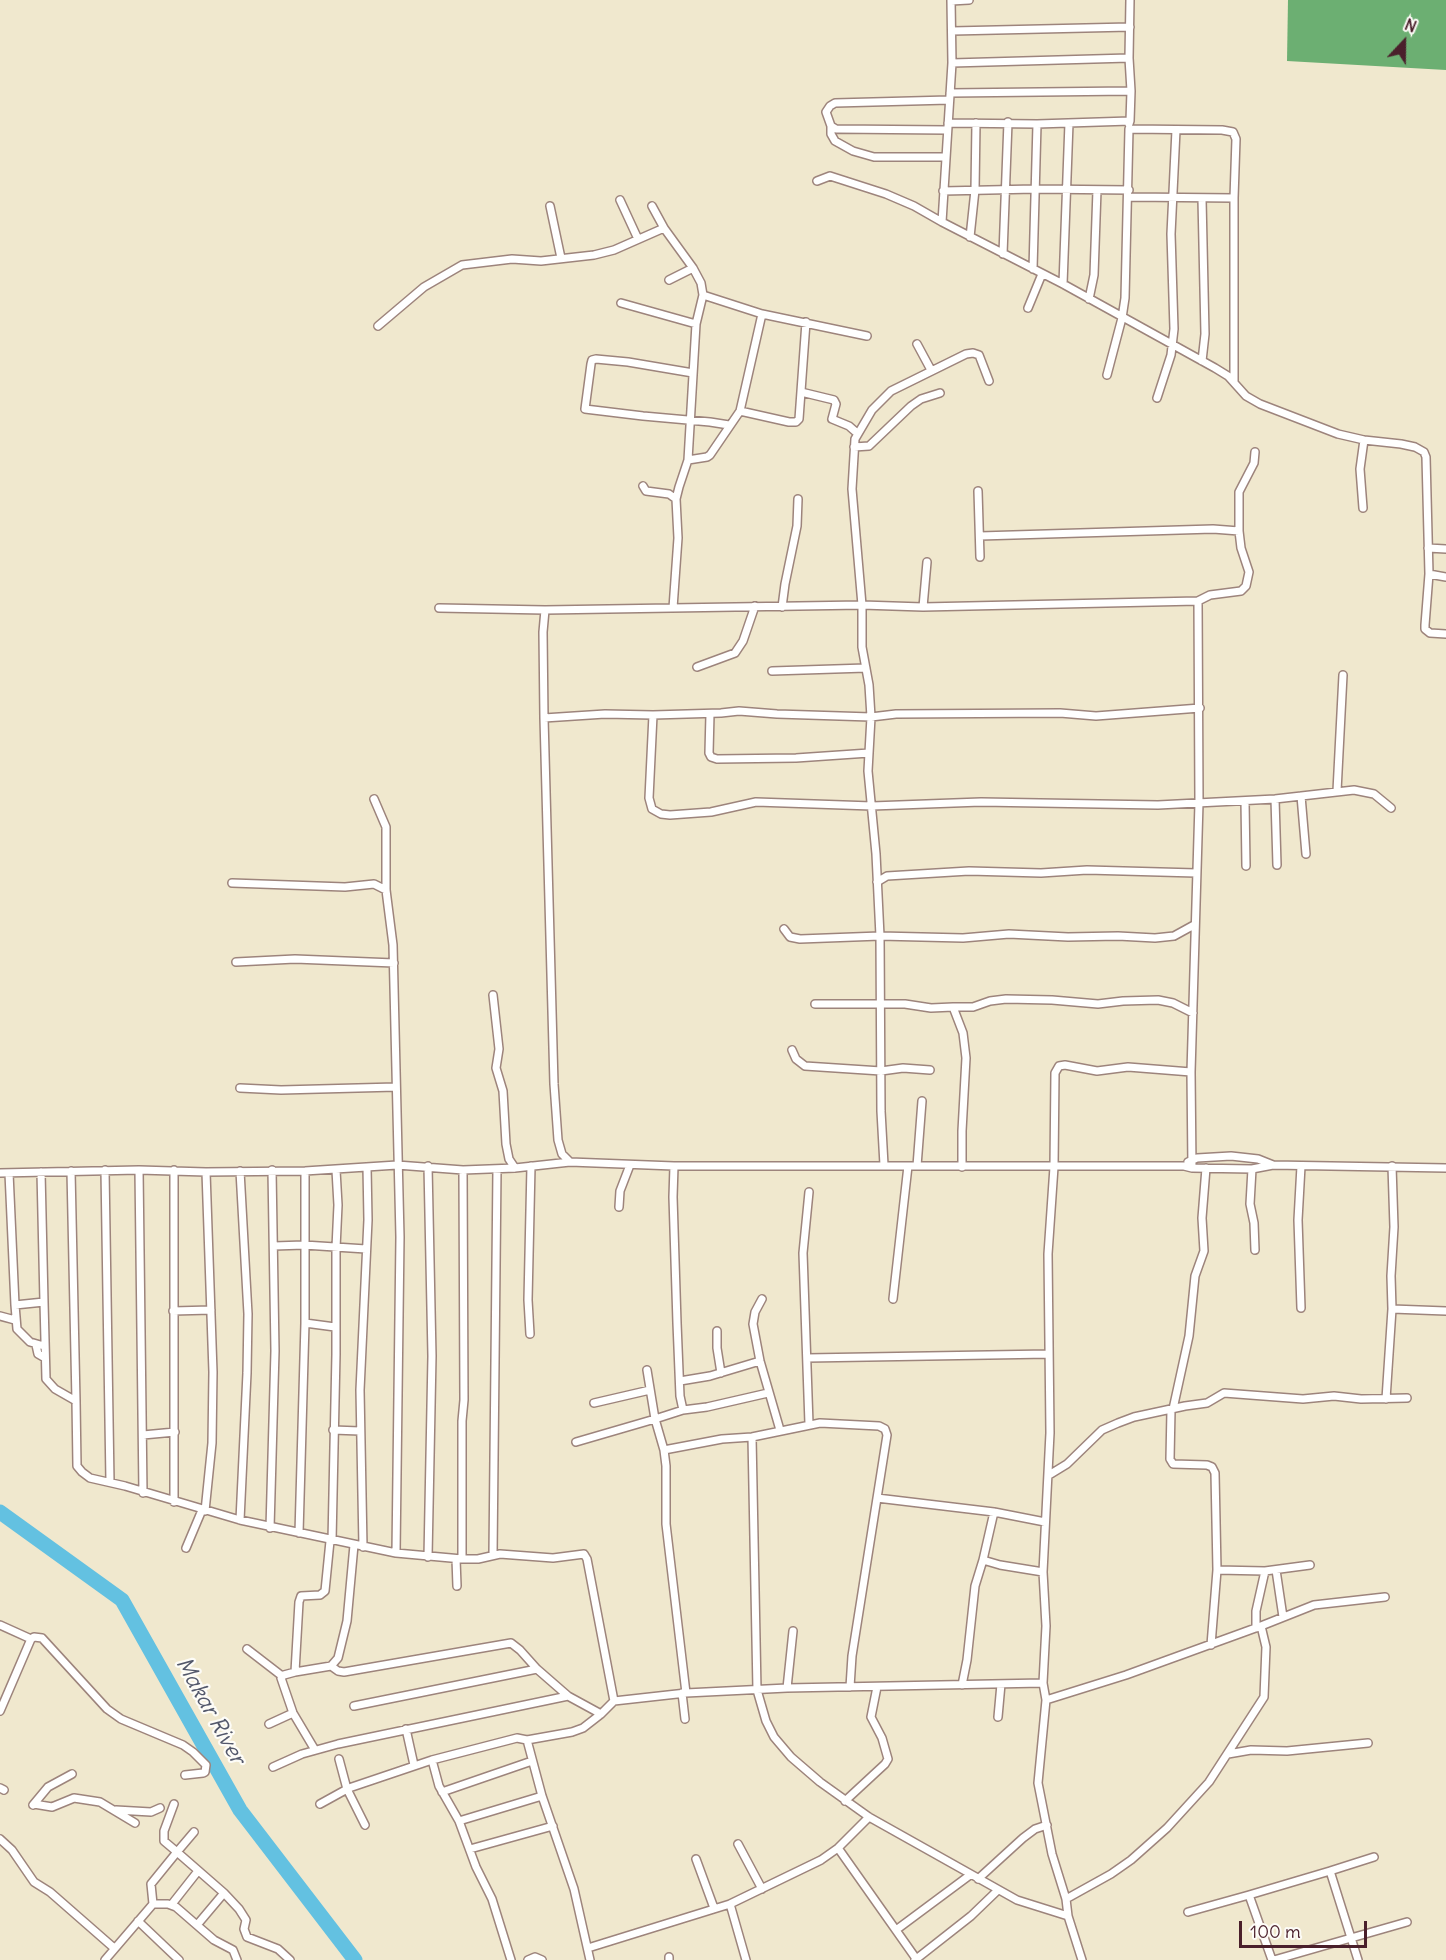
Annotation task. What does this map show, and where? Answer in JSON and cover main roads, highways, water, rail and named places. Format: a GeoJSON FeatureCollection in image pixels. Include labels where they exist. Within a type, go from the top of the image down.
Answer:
{"type":"FeatureCollection","features":[{"type":"Feature","properties":{"kind":"waterway","name":"Makar River"},"geometry":{"type":"LineString","coordinates":[[0,1512],[122,1600],[240,1810],[355,1960]]}}]}
